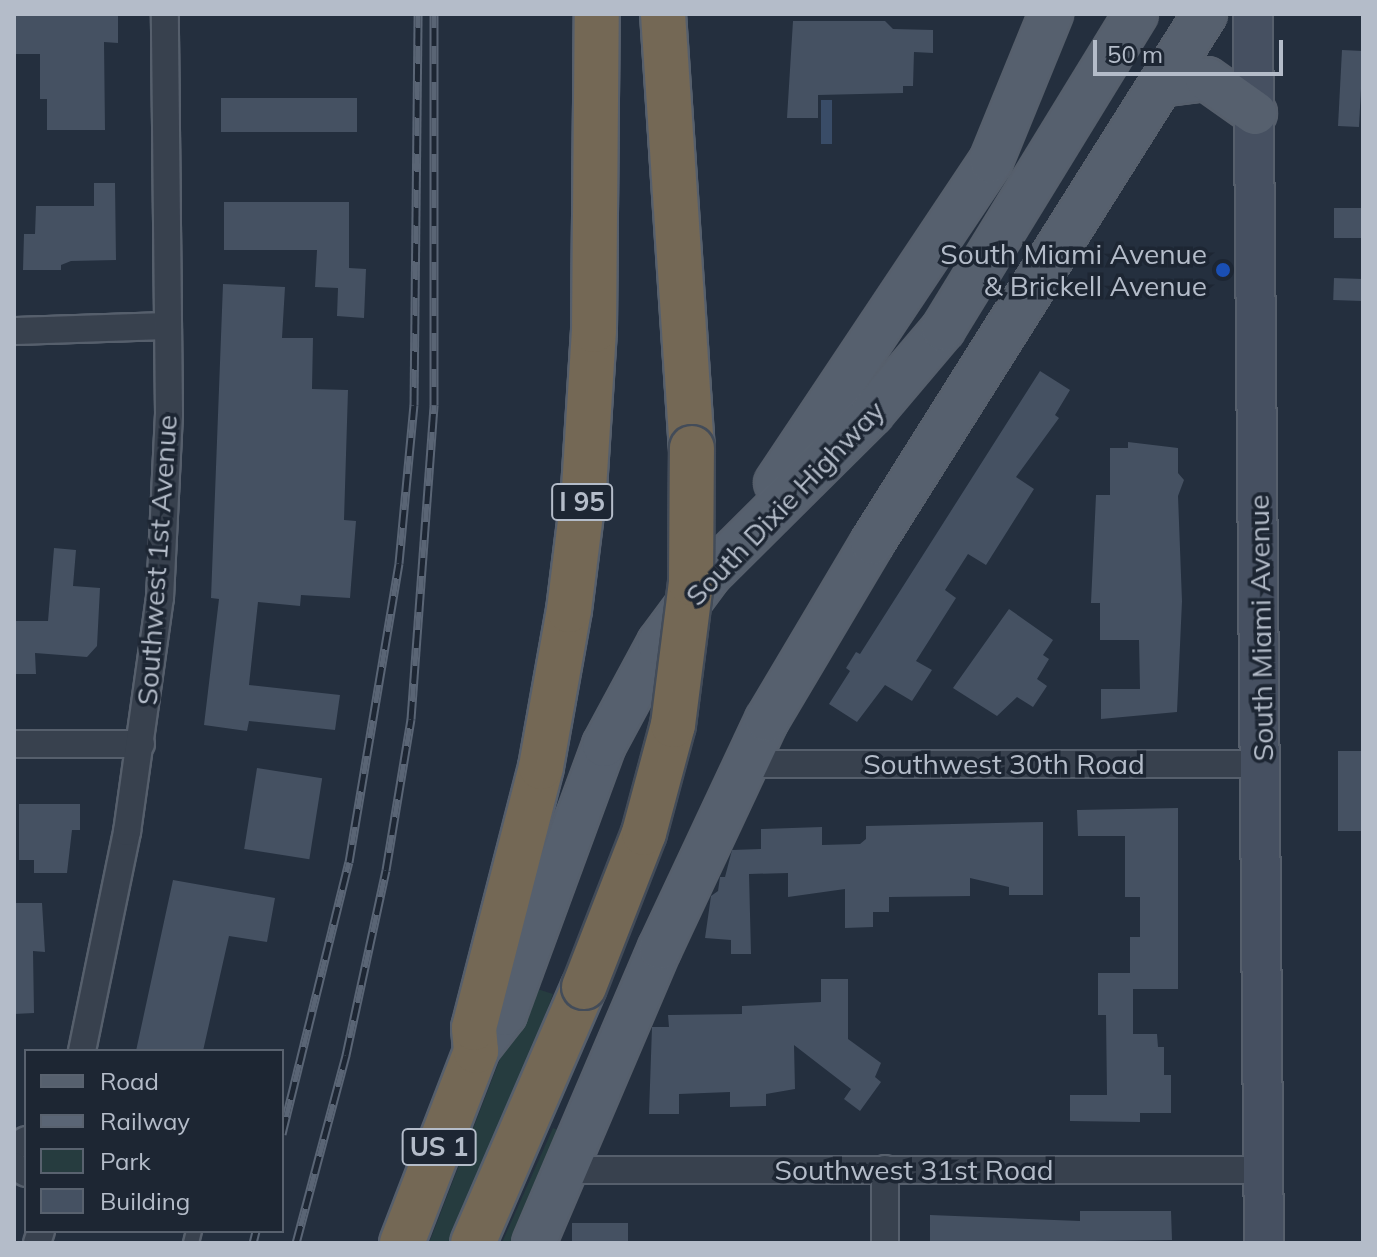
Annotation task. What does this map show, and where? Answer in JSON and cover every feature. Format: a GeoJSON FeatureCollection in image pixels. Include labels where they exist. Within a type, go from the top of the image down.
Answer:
{"type":"FeatureCollection","features":[{"type":"Feature","properties":{"kind":"highway","name":"I 95"},"geometry":{"type":"LineString","coordinates":[[476,1051],[474,1028],[549,729],[579,531],[594,330],[597,14]]}},
{"type":"Feature","properties":{"kind":"highway"},"geometry":{"type":"LineString","coordinates":[[473,1243],[584,987],[644,833],[673,725],[691,583],[692,448],[663,14]]}},
{"type":"Feature","properties":{"kind":"highway","name":"South Dixie Highway"},"geometry":{"type":"LineString","coordinates":[[402,1243],[476,1051]]}},
{"type":"Feature","properties":{"kind":"main road"},"geometry":{"type":"LineString","coordinates":[[725,558],[983,175],[1017,106],[1051,14]]}},
{"type":"Feature","properties":{"kind":"main road","name":"South Dixie Highway"},"geometry":{"type":"LineString","coordinates":[[476,1051],[505,1014],[618,714],[672,624],[725,558],[837,450],[943,329],[1136,14]]}},
{"type":"Feature","properties":{"kind":"main road"},"geometry":{"type":"LineString","coordinates":[[534,1243],[745,764],[872,543],[1205,14]]}},
{"type":"Feature","properties":{"kind":"main road","name":"South Miami Avenue"},"geometry":{"type":"LineString","coordinates":[[1253,14],[1263,764],[1264,1243]]}},
{"type":"Feature","properties":{"kind":"main road"},"geometry":{"type":"LineString","coordinates":[[1160,85],[1207,79],[1255,113]]}},
{"type":"Feature","properties":{"kind":"street","name":"Southwest 1st Avenue"},"geometry":{"type":"LineString","coordinates":[[82,1049],[141,744],[167,507],[165,14]]}},
{"type":"Feature","properties":{"kind":"street"},"geometry":{"type":"LineString","coordinates":[[14,331],[168,326]]}},
{"type":"Feature","properties":{"kind":"street"},"geometry":{"type":"LineString","coordinates":[[14,744],[141,744]]}},
{"type":"Feature","properties":{"kind":"street","name":"Southwest 30th Road"},"geometry":{"type":"LineString","coordinates":[[745,764],[1263,764]]}},
{"type":"Feature","properties":{"kind":"street"},"geometry":{"type":"LineString","coordinates":[[885,1169],[885,1243]]}},
{"type":"Feature","properties":{"kind":"street","name":"Southwest 31st Road"},"geometry":{"type":"LineString","coordinates":[[565,1170],[1264,1170]]}},
{"type":"Feature","properties":{"kind":"green space"},"geometry":{"type":"Polygon","coordinates":[[[528,986],[553,994],[512,1106],[453,1243],[429,1243],[528,986]]]}},
{"type":"Feature","properties":{"kind":"green space"},"geometry":{"type":"Polygon","coordinates":[[[553,1128],[564,1133],[515,1243],[502,1243],[553,1128]]]}},
{"type":"Feature","properties":{"kind":"water"},"geometry":{"type":"Polygon","coordinates":[[[821,100],[832,100],[832,144],[821,144],[821,100]]]}},
{"type":"Feature","properties":{"kind":"building"},"geometry":{"type":"Polygon","coordinates":[[[14,14],[118,14],[118,43],[104,42],[105,130],[47,130],[47,99],[40,99],[40,54],[14,54],[14,14]]]}},
{"type":"Feature","properties":{"kind":"building"},"geometry":{"type":"Polygon","coordinates":[[[793,21],[885,21],[893,29],[933,30],[933,53],[914,52],[913,86],[903,86],[903,93],[818,95],[818,118],[787,118],[793,21]]]}},
{"type":"Feature","properties":{"kind":"building"},"geometry":{"type":"Polygon","coordinates":[[[1342,50],[1363,51],[1359,127],[1338,126],[1342,50]]]}},
{"type":"Feature","properties":{"kind":"building"},"geometry":{"type":"Polygon","coordinates":[[[221,98],[357,98],[357,132],[221,132],[221,98]]]}},
{"type":"Feature","properties":{"kind":"building"},"geometry":{"type":"Polygon","coordinates":[[[94,183],[115,183],[116,260],[71,261],[61,265],[61,270],[23,270],[24,234],[35,234],[36,206],[94,206],[94,183]]]}},
{"type":"Feature","properties":{"kind":"building"},"geometry":{"type":"Polygon","coordinates":[[[224,202],[349,202],[349,268],[366,269],[364,318],[337,316],[338,288],[315,287],[317,250],[224,250],[224,202]]]}},
{"type":"Feature","properties":{"kind":"building"},"geometry":{"type":"Polygon","coordinates":[[[1334,208],[1363,208],[1363,238],[1334,238],[1334,208]]]}},
{"type":"Feature","properties":{"kind":"building"},"geometry":{"type":"Polygon","coordinates":[[[1334,278],[1363,279],[1362,301],[1333,300],[1334,278]]]}},
{"type":"Feature","properties":{"kind":"building"},"geometry":{"type":"Polygon","coordinates":[[[223,284],[285,287],[282,338],[313,338],[312,389],[348,390],[344,520],[356,521],[350,598],[301,595],[300,606],[258,602],[249,685],[340,695],[335,730],[249,721],[247,731],[204,725],[219,599],[211,598],[223,284]]]}},
{"type":"Feature","properties":{"kind":"building"},"geometry":{"type":"Polygon","coordinates":[[[1040,371],[1070,390],[1055,415],[1059,418],[1016,477],[1034,489],[986,565],[968,554],[945,590],[956,598],[916,661],[932,670],[912,701],[885,685],[857,722],[829,704],[850,671],[846,668],[856,652],[860,654],[1040,371]]]}},
{"type":"Feature","properties":{"kind":"building"},"geometry":{"type":"Polygon","coordinates":[[[1128,442],[1178,448],[1178,473],[1184,480],[1178,496],[1182,601],[1177,712],[1101,719],[1101,689],[1140,689],[1139,640],[1100,640],[1100,603],[1091,603],[1096,495],[1110,495],[1110,448],[1128,448],[1128,442]]]}},
{"type":"Feature","properties":{"kind":"building"},"geometry":{"type":"Polygon","coordinates":[[[54,548],[76,550],[73,586],[100,588],[97,646],[87,657],[35,653],[36,674],[14,674],[14,621],[48,621],[54,548]]]}},
{"type":"Feature","properties":{"kind":"building"},"geometry":{"type":"Polygon","coordinates":[[[1009,609],[1053,640],[1043,655],[1049,659],[1037,679],[1047,686],[1033,707],[1017,697],[997,716],[953,688],[1009,609]]]}},
{"type":"Feature","properties":{"kind":"building"},"geometry":{"type":"Polygon","coordinates":[[[1338,751],[1363,751],[1363,831],[1338,831],[1338,751]]]}},
{"type":"Feature","properties":{"kind":"building"},"geometry":{"type":"Polygon","coordinates":[[[257,768],[322,778],[309,859],[244,849],[257,768]]]}},
{"type":"Feature","properties":{"kind":"building"},"geometry":{"type":"Polygon","coordinates":[[[19,804],[80,804],[80,830],[72,830],[67,873],[34,873],[34,860],[19,860],[19,804]]]}},
{"type":"Feature","properties":{"kind":"building"},"geometry":{"type":"Polygon","coordinates":[[[1178,808],[1178,989],[1133,989],[1133,1034],[1157,1034],[1158,1047],[1164,1047],[1164,1075],[1171,1075],[1171,1113],[1140,1113],[1140,1122],[1070,1121],[1070,1095],[1107,1095],[1106,1015],[1098,1015],[1098,973],[1130,973],[1130,937],[1140,937],[1140,897],[1125,897],[1125,836],[1078,836],[1077,810],[1178,808]]]}},
{"type":"Feature","properties":{"kind":"building"},"geometry":{"type":"Polygon","coordinates":[[[1043,822],[1043,895],[1009,895],[1009,887],[970,878],[970,896],[889,897],[889,912],[873,912],[873,927],[845,928],[845,889],[788,897],[788,873],[749,874],[751,954],[731,954],[731,940],[705,938],[711,896],[718,891],[720,877],[725,877],[732,850],[761,849],[761,829],[822,827],[822,845],[860,844],[866,839],[866,826],[1043,822]]]}},
{"type":"Feature","properties":{"kind":"building"},"geometry":{"type":"Polygon","coordinates":[[[173,880],[275,898],[267,942],[229,936],[203,1049],[136,1049],[173,880]]]}},
{"type":"Feature","properties":{"kind":"building"},"geometry":{"type":"Polygon","coordinates":[[[14,903],[42,903],[45,952],[33,951],[34,1013],[14,1014],[14,903]]]}},
{"type":"Feature","properties":{"kind":"building"},"geometry":{"type":"Polygon","coordinates":[[[821,979],[848,979],[848,1039],[881,1063],[875,1077],[881,1082],[860,1111],[844,1099],[851,1089],[794,1045],[795,1089],[766,1094],[766,1106],[730,1107],[730,1092],[679,1094],[679,1114],[649,1114],[652,1027],[669,1027],[668,1015],[742,1014],[742,1006],[821,1002],[821,979]]]}},
{"type":"Feature","properties":{"kind":"building"},"geometry":{"type":"Polygon","coordinates":[[[1080,1211],[1171,1211],[1172,1240],[930,1243],[930,1215],[1080,1221],[1080,1211]]]}},
{"type":"Feature","properties":{"kind":"building"},"geometry":{"type":"Polygon","coordinates":[[[572,1223],[628,1223],[628,1243],[572,1243],[572,1223]]]}},
{"type":"Feature","properties":{"kind":"railway"},"geometry":{"type":"LineString","coordinates":[[284,1126],[349,862],[399,563],[414,405],[418,14]]}},
{"type":"Feature","properties":{"kind":"railway"},"geometry":{"type":"LineString","coordinates":[[296,1243],[346,1055],[386,870],[411,719],[434,405],[434,14]]}},
{"type":"Feature","properties":{"kind":"railway"},"geometry":{"type":"LineString","coordinates":[[253,1243],[256,1233]]}},
{"type":"Feature","properties":{"kind":"place","name":"South Miami Avenue & Brickell Avenue"},"geometry":{"type":"Point","coordinates":[1223,270]}}]}
